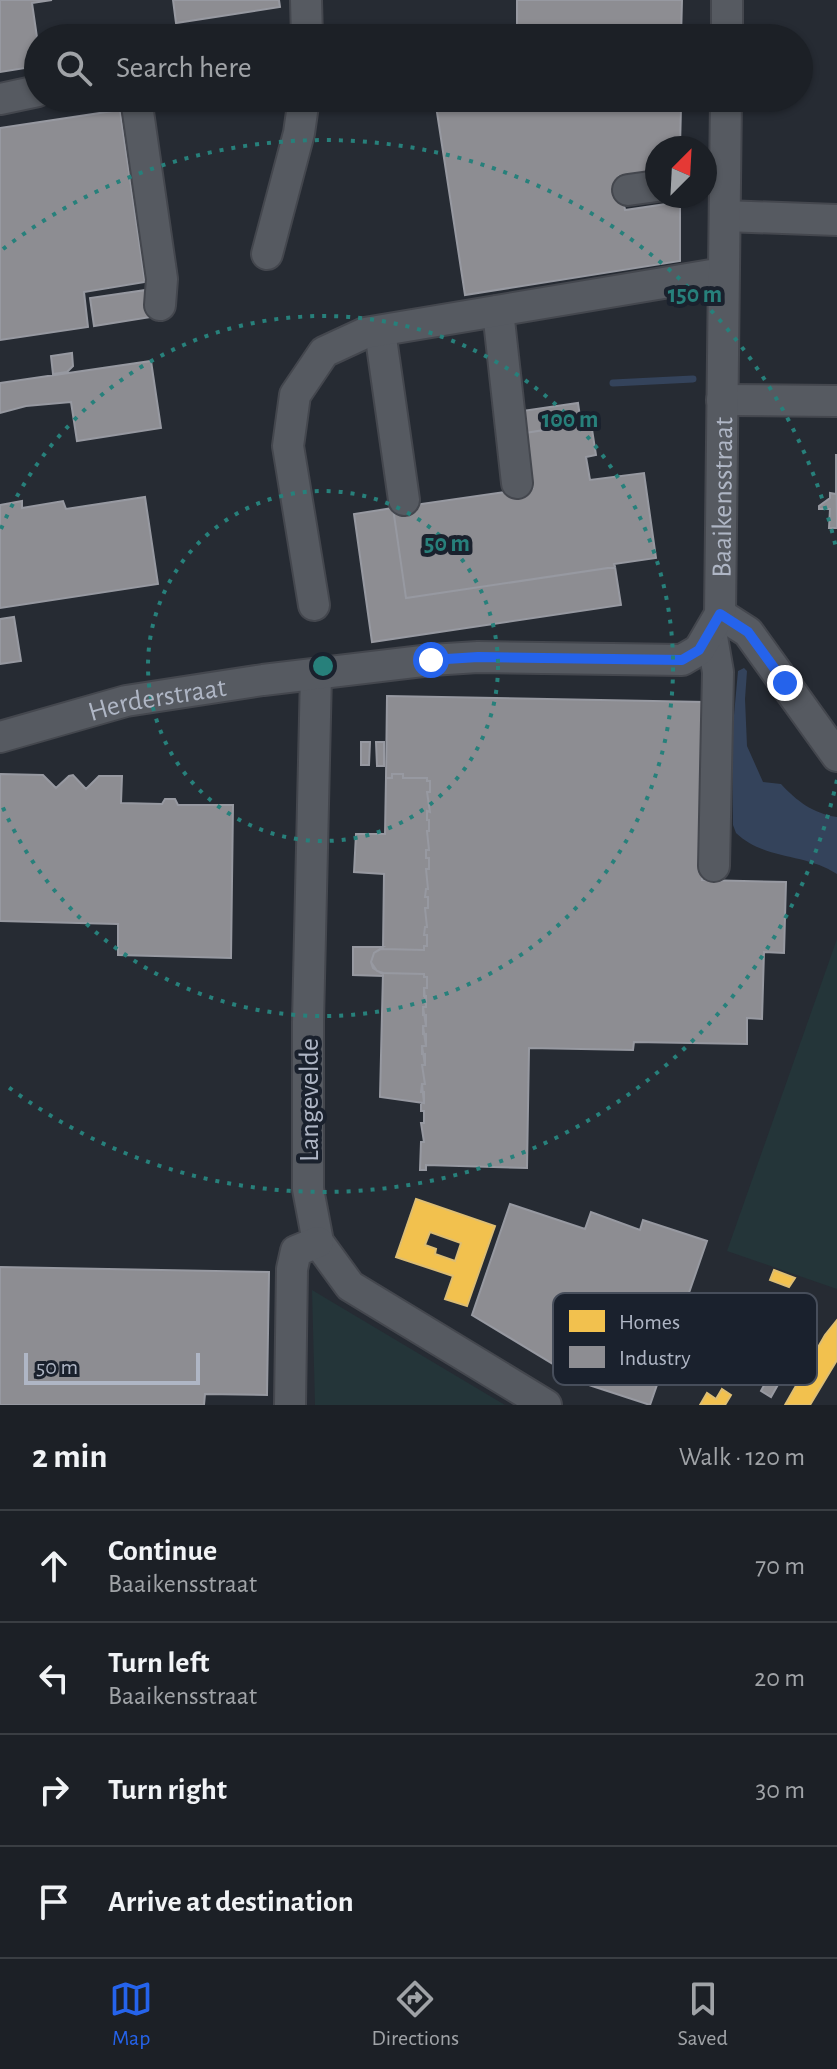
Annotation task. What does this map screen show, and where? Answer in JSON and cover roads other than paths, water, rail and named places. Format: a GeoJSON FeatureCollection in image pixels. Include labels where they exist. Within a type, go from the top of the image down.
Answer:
{"type":"FeatureCollection","features":[{"type":"Feature","properties":{"kind":"street"},"geometry":{"type":"LineString","coordinates":[[306,0],[307,24]]}},
{"type":"Feature","properties":{"kind":"street"},"geometry":{"type":"LineString","coordinates":[[727,0],[727,24]]}},
{"type":"Feature","properties":{"kind":"street"},"geometry":{"type":"LineString","coordinates":[[0,99],[24,94]]}},
{"type":"Feature","properties":{"kind":"street"},"geometry":{"type":"LineString","coordinates":[[138,112],[162,279],[160,305]]}},
{"type":"Feature","properties":{"kind":"street"},"geometry":{"type":"LineString","coordinates":[[267,254],[302,112]]}},
{"type":"Feature","properties":{"kind":"street","name":"Baaikensstraat"},"geometry":{"type":"LineString","coordinates":[[717,164],[724,112]]}},
{"type":"Feature","properties":{"kind":"street","name":"Baaikensstraat"},"geometry":{"type":"LineString","coordinates":[[714,866],[718,672],[715,622],[725,216],[717,186]]}},
{"type":"Feature","properties":{"kind":"street"},"geometry":{"type":"LineString","coordinates":[[725,216],[837,220]]}},
{"type":"Feature","properties":{"kind":"street"},"geometry":{"type":"LineString","coordinates":[[314,605],[288,446],[295,395],[324,352],[365,333],[723,273]]}},
{"type":"Feature","properties":{"kind":"street"},"geometry":{"type":"LineString","coordinates":[[498,311],[517,483]]}},
{"type":"Feature","properties":{"kind":"street"},"geometry":{"type":"LineString","coordinates":[[380,331],[404,500]]}},
{"type":"Feature","properties":{"kind":"street"},"geometry":{"type":"LineString","coordinates":[[722,400],[835,401]]}},
{"type":"Feature","properties":{"kind":"street"},"geometry":{"type":"LineString","coordinates":[[316,674],[478,657],[682,660],[699,650],[715,622],[748,632],[837,756]]}},
{"type":"Feature","properties":{"kind":"street","name":"Herderstraat"},"geometry":{"type":"LineString","coordinates":[[0,737],[126,701],[316,674]]}},
{"type":"Feature","properties":{"kind":"street","name":"Langevelde"},"geometry":{"type":"LineString","coordinates":[[316,674],[308,1022],[308,1189],[318,1242],[350,1286],[546,1405]]}},
{"type":"Feature","properties":{"kind":"street"},"geometry":{"type":"LineString","coordinates":[[290,1405],[292,1269],[296,1251],[318,1242]]}},
{"type":"Feature","properties":{"kind":"water"},"geometry":{"type":"Polygon","coordinates":[[[744,668],[747,671],[747,746],[763,782],[781,784],[806,805],[820,813],[837,817],[837,874],[825,867],[759,848],[736,833],[733,825],[732,737],[738,671],[744,668]]]}},
{"type":"Feature","properties":{"kind":"waterway"},"geometry":{"type":"LineString","coordinates":[[613,383],[693,379]]}}]}
